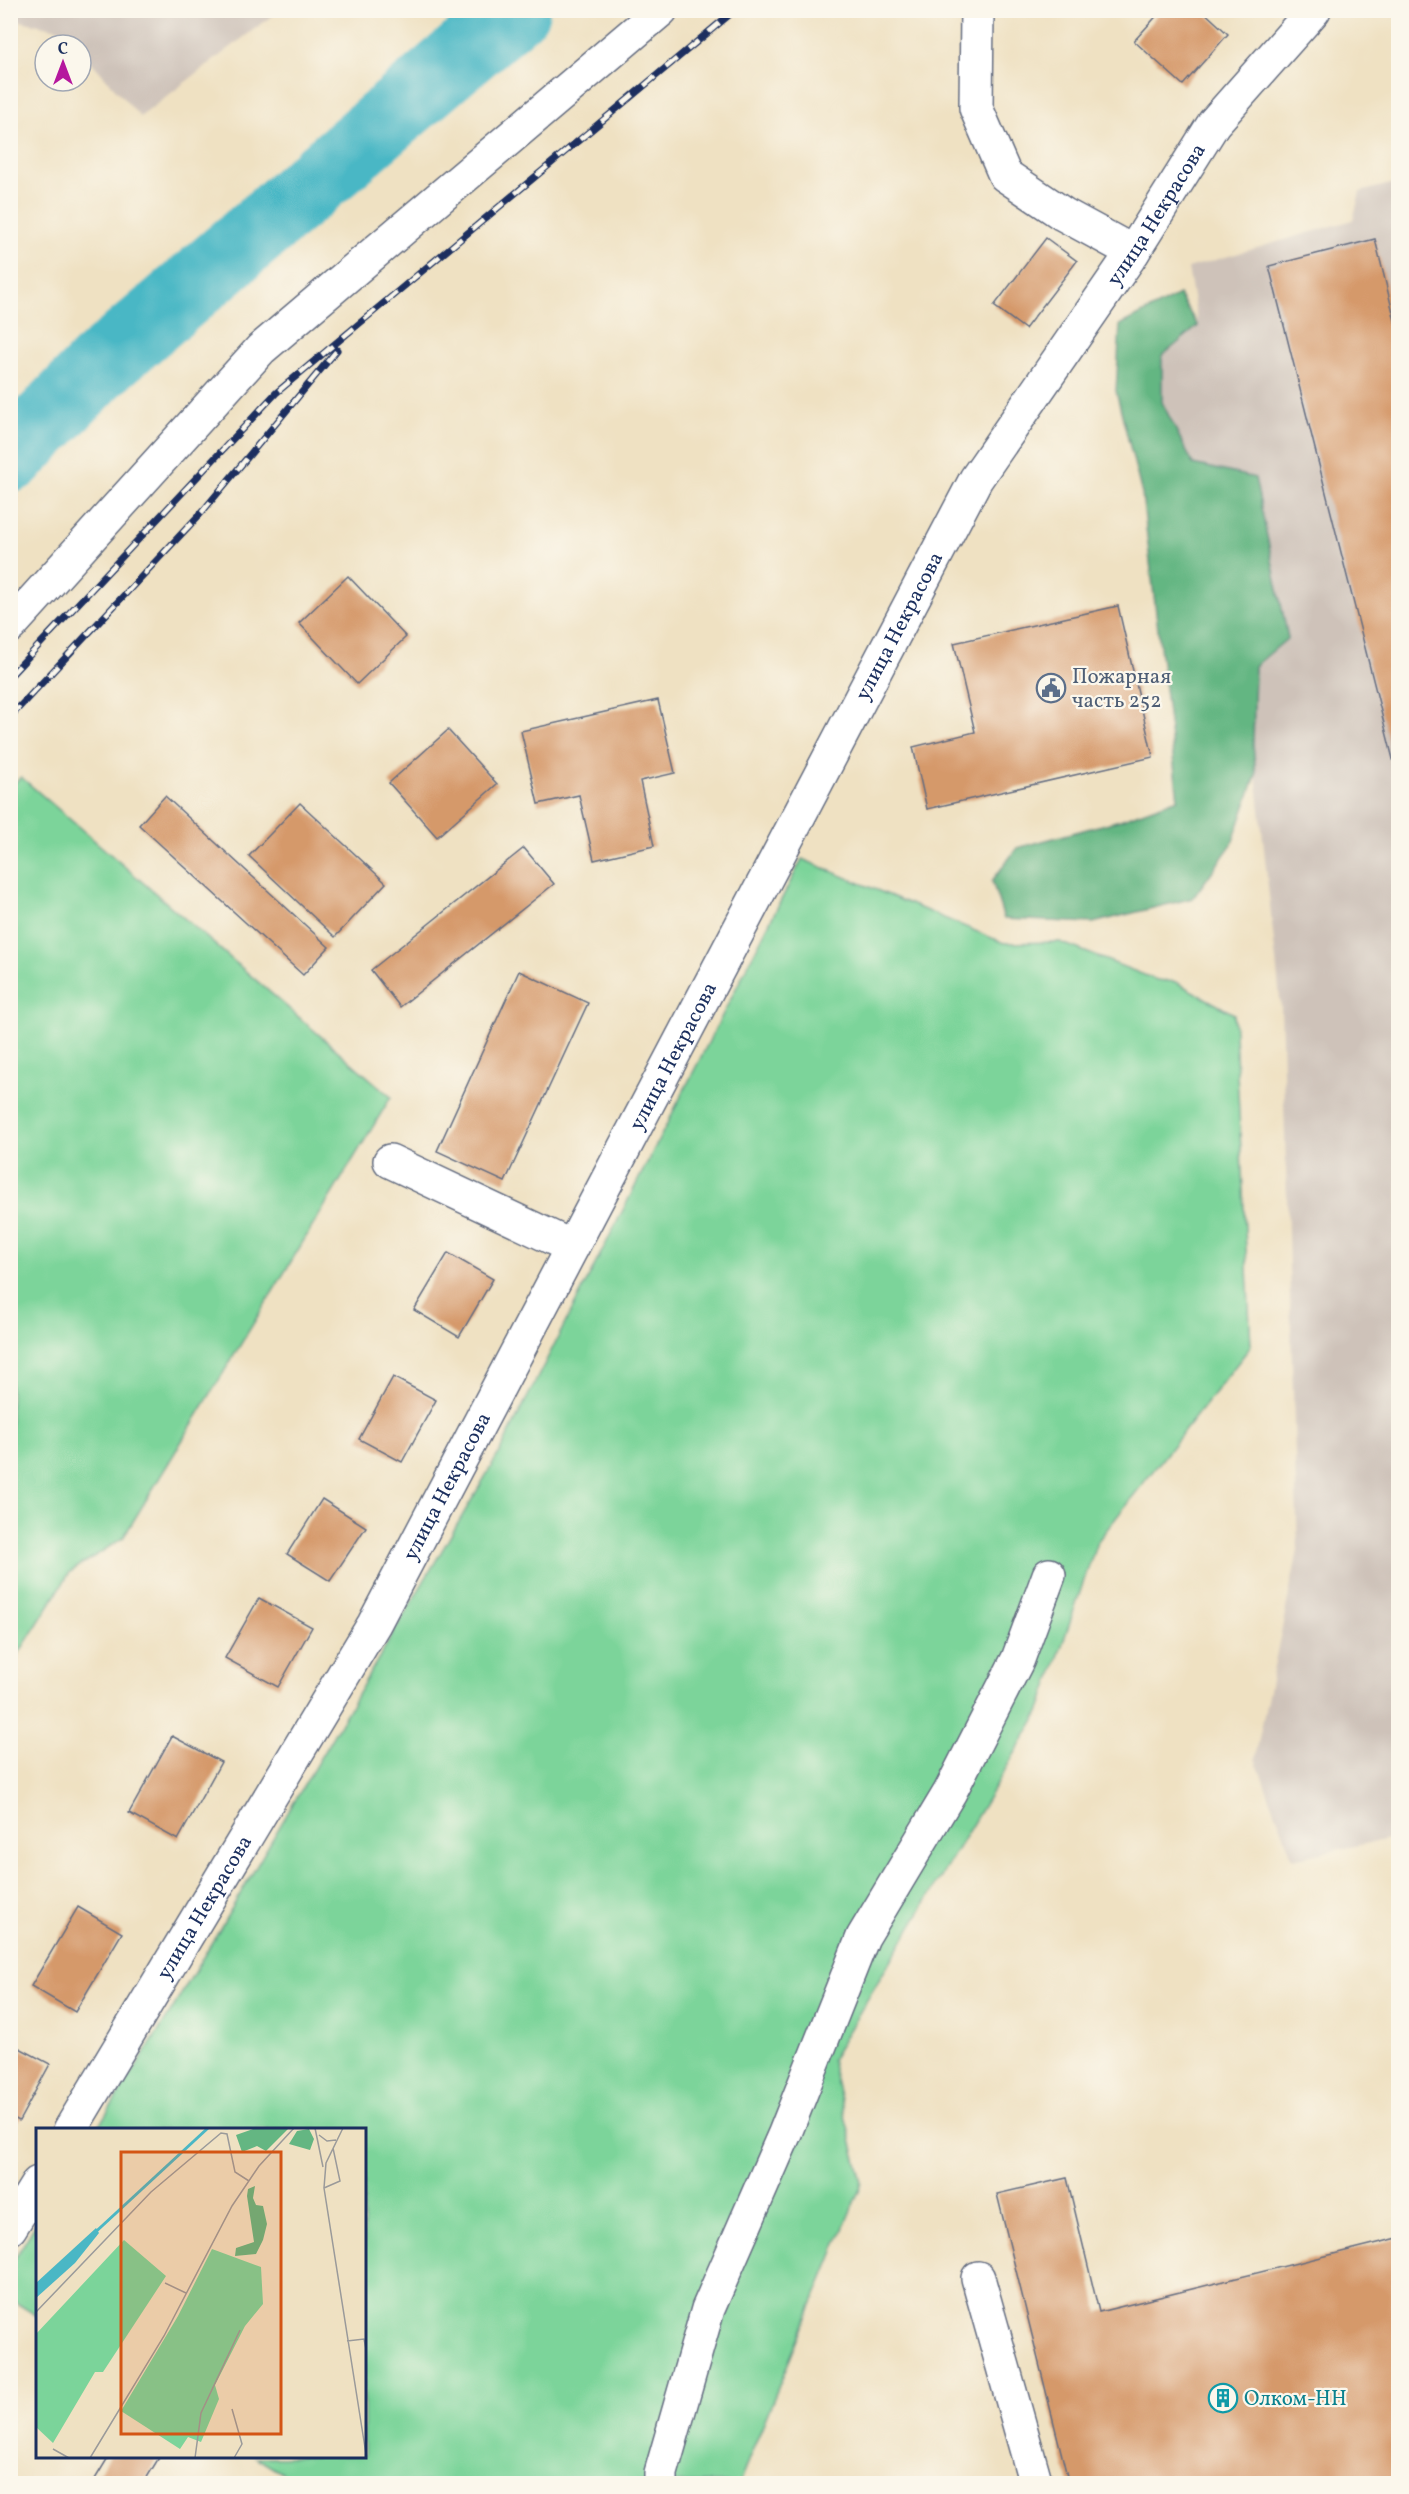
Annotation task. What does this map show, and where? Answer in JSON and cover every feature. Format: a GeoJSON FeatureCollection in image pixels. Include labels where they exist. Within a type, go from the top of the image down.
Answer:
{"type":"FeatureCollection","features":[{"type":"Feature","properties":{"kind":"street"},"geometry":{"type":"LineString","coordinates":[[10,626],[261,349],[611,50],[661,10]]}},
{"type":"Feature","properties":{"kind":"street"},"geometry":{"type":"LineString","coordinates":[[977,10],[976,108],[1005,175],[1063,214],[1132,252]]}},
{"type":"Feature","properties":{"kind":"street","name":"улица Некрасова"},"geometry":{"type":"LineString","coordinates":[[71,2128],[374,1624],[976,479],[1132,252],[1214,123],[1314,10]]}},
{"type":"Feature","properties":{"kind":"street"},"geometry":{"type":"LineString","coordinates":[[390,1161],[572,1247]]}},
{"type":"Feature","properties":{"kind":"street"},"geometry":{"type":"LineString","coordinates":[[661,2484],[661,2473],[708,2309],[785,2133],[863,1937],[960,1771],[1018,1659],[1049,1575]]}},
{"type":"Feature","properties":{"kind":"street"},"geometry":{"type":"LineString","coordinates":[[10,2228],[36,2186]]}},
{"type":"Feature","properties":{"kind":"street"},"geometry":{"type":"LineString","coordinates":[[978,2278],[1036,2484]]}},
{"type":"Feature","properties":{"kind":"shaded area"},"geometry":{"type":"Polygon","coordinates":[[[11,10],[278,11],[140,117],[93,64],[93,33],[66,33],[63,30],[11,19],[11,10]]]}},
{"type":"Feature","properties":{"kind":"shaded area"},"geometry":{"type":"Polygon","coordinates":[[[1398,182],[1398,1837],[1293,1859],[1255,1758],[1298,1551],[1281,1008],[1253,745],[1255,478],[1193,464],[1162,402],[1162,356],[1198,326],[1188,268],[1353,220],[1360,192],[1398,182]]]}},
{"type":"Feature","properties":{"kind":"green space"},"geometry":{"type":"Polygon","coordinates":[[[1179,295],[1198,326],[1162,356],[1162,402],[1193,464],[1255,478],[1288,638],[1255,666],[1253,745],[1256,775],[1232,844],[1193,898],[1093,923],[1004,919],[992,881],[1017,848],[1120,820],[1178,799],[1142,494],[1116,391],[1120,325],[1179,295]]]}},
{"type":"Feature","properties":{"kind":"green space"},"geometry":{"type":"Polygon","coordinates":[[[21,777],[391,1097],[123,1538],[70,1572],[11,1666],[10,787],[21,777]]]}},
{"type":"Feature","properties":{"kind":"green space"},"geometry":{"type":"Polygon","coordinates":[[[802,859],[1004,943],[1060,942],[1157,980],[1176,982],[1234,1014],[1251,1346],[1097,1542],[1039,1713],[831,2060],[862,2183],[739,2483],[297,2483],[257,2458],[366,2458],[366,2128],[97,2128],[172,2010],[498,1455],[802,859]]]}},
{"type":"Feature","properties":{"kind":"green space"},"geometry":{"type":"Polygon","coordinates":[[[36,2224],[36,2315],[10,2299],[11,2265],[36,2224]]]}},
{"type":"Feature","properties":{"kind":"building"},"geometry":{"type":"Polygon","coordinates":[[[1162,10],[1202,10],[1228,34],[1183,85],[1134,41],[1162,10]]]}},
{"type":"Feature","properties":{"kind":"building"},"geometry":{"type":"Polygon","coordinates":[[[1046,238],[1077,261],[1025,329],[994,306],[1046,238]]]}},
{"type":"Feature","properties":{"kind":"building"},"geometry":{"type":"Polygon","coordinates":[[[1375,239],[1398,333],[1398,779],[1269,266],[1375,239]]]}},
{"type":"Feature","properties":{"kind":"building"},"geometry":{"type":"Polygon","coordinates":[[[348,576],[406,637],[357,684],[299,623],[348,576]]]}},
{"type":"Feature","properties":{"kind":"building","name":"Пожарная часть 252"},"geometry":{"type":"Polygon","coordinates":[[[1118,606],[1153,757],[927,809],[913,747],[975,732],[954,643],[1118,606]]]}},
{"type":"Feature","properties":{"kind":"building"},"geometry":{"type":"Polygon","coordinates":[[[658,700],[675,773],[640,781],[654,846],[594,860],[579,795],[538,804],[521,731],[658,700]]]}},
{"type":"Feature","properties":{"kind":"building"},"geometry":{"type":"Polygon","coordinates":[[[448,730],[497,784],[437,837],[389,783],[448,730]]]}},
{"type":"Feature","properties":{"kind":"building"},"geometry":{"type":"Polygon","coordinates":[[[165,796],[329,947],[303,975],[139,825],[165,796]]]}},
{"type":"Feature","properties":{"kind":"building"},"geometry":{"type":"Polygon","coordinates":[[[300,803],[386,883],[335,937],[249,856],[300,803]]]}},
{"type":"Feature","properties":{"kind":"building"},"geometry":{"type":"Polygon","coordinates":[[[524,848],[554,884],[400,1007],[371,970],[524,848]]]}},
{"type":"Feature","properties":{"kind":"building"},"geometry":{"type":"Polygon","coordinates":[[[519,971],[588,1003],[505,1182],[437,1151],[519,971]]]}},
{"type":"Feature","properties":{"kind":"building"},"geometry":{"type":"Polygon","coordinates":[[[448,1253],[493,1279],[459,1337],[414,1310],[448,1253]]]}},
{"type":"Feature","properties":{"kind":"building"},"geometry":{"type":"Polygon","coordinates":[[[393,1377],[436,1400],[402,1462],[359,1439],[393,1377]]]}},
{"type":"Feature","properties":{"kind":"building"},"geometry":{"type":"Polygon","coordinates":[[[322,1499],[366,1527],[330,1581],[287,1554],[322,1499]]]}},
{"type":"Feature","properties":{"kind":"building"},"geometry":{"type":"Polygon","coordinates":[[[259,1598],[312,1627],[278,1687],[225,1658],[259,1598]]]}},
{"type":"Feature","properties":{"kind":"building"},"geometry":{"type":"Polygon","coordinates":[[[172,1736],[221,1762],[178,1840],[129,1813],[172,1736]]]}},
{"type":"Feature","properties":{"kind":"building"},"geometry":{"type":"Polygon","coordinates":[[[78,1907],[122,1933],[75,2012],[31,1986],[78,1907]]]}},
{"type":"Feature","properties":{"kind":"building"},"geometry":{"type":"Polygon","coordinates":[[[10,2043],[50,2064],[19,2121],[10,2116],[10,2043]]]}},
{"type":"Feature","properties":{"kind":"building","name":"Олком-НН"},"geometry":{"type":"Polygon","coordinates":[[[1067,2178],[1099,2312],[1398,2238],[1398,2484],[1069,2484],[997,2194],[1067,2178]]]}},
{"type":"Feature","properties":{"kind":"building"},"geometry":{"type":"Polygon","coordinates":[[[108,2458],[159,2458],[143,2484],[92,2484],[108,2458]]]}},
{"type":"Feature","properties":{"kind":"waterway"},"geometry":{"type":"LineString","coordinates":[[10,458],[99,367],[515,10]]}},
{"type":"Feature","properties":{"kind":"railway"},"geometry":{"type":"LineString","coordinates":[[10,676],[276,393],[735,10]]}},
{"type":"Feature","properties":{"kind":"railway"},"geometry":{"type":"LineString","coordinates":[[10,717],[202,512],[337,350]]}},
{"type":"Feature","properties":{"kind":"place","name":"Пожарная часть 252"},"geometry":{"type":"Point","coordinates":[1051,688]}},
{"type":"Feature","properties":{"kind":"place","name":"Олком-НН"},"geometry":{"type":"Point","coordinates":[1223,2398]}}]}
